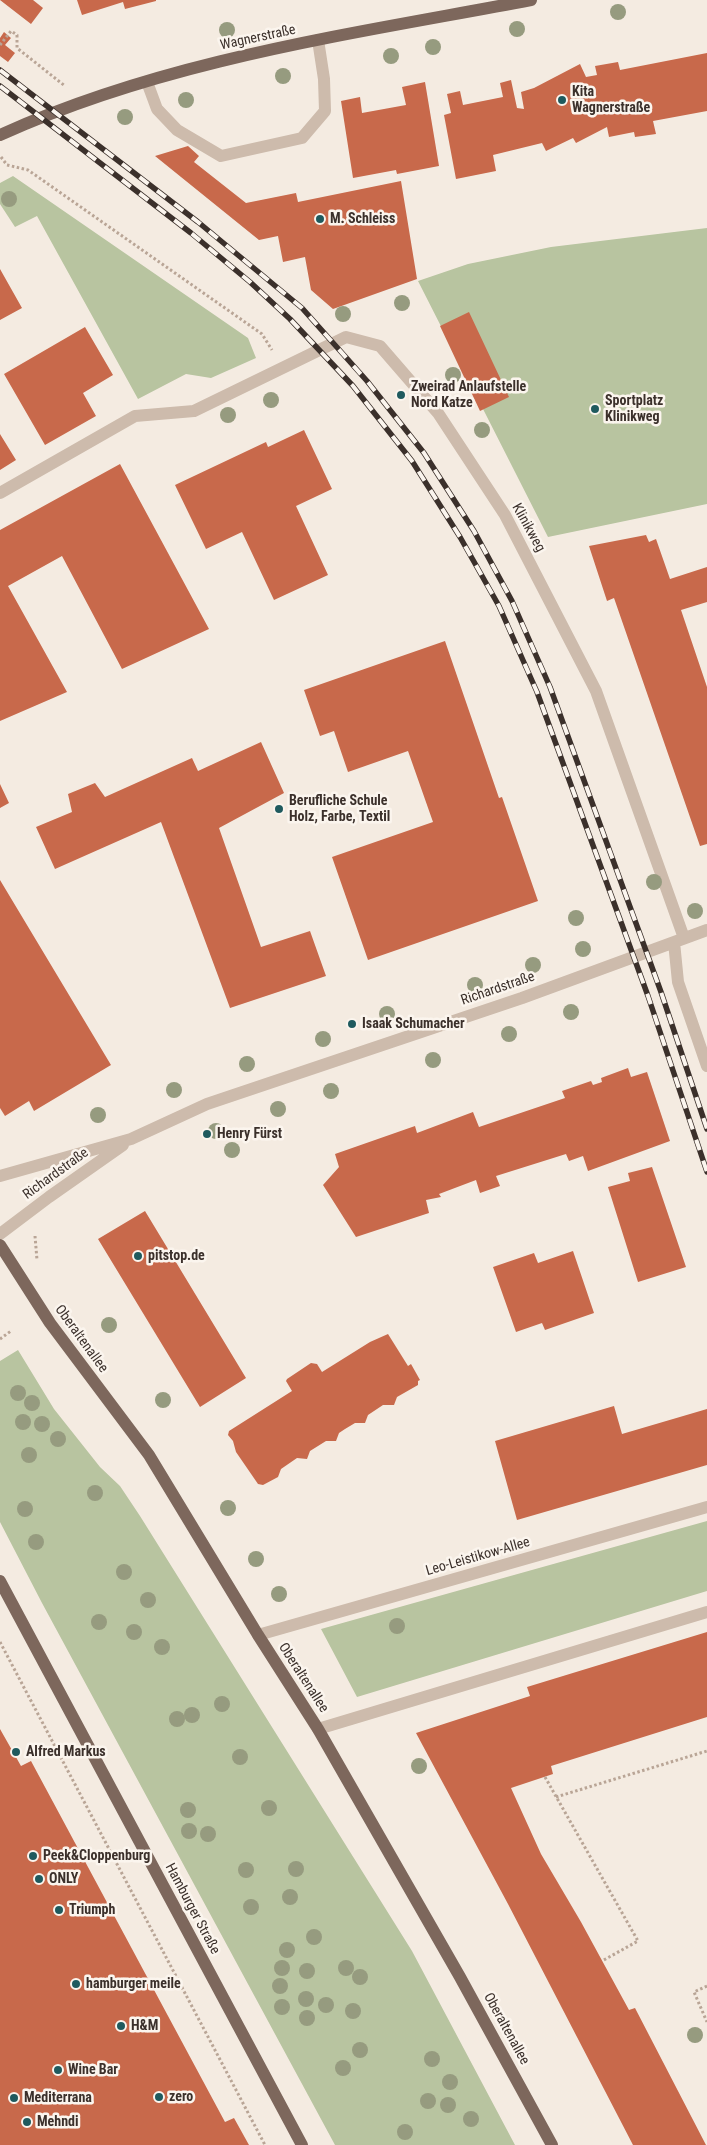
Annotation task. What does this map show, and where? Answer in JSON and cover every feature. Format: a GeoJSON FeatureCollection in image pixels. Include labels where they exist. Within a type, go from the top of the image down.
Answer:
{"type":"FeatureCollection","features":[{"type":"Feature","properties":{"kind":"main road","name":"Wagnerstraße"},"geometry":{"type":"LineString","coordinates":[[0,135],[43,116],[229,58],[531,0]]}},
{"type":"Feature","properties":{"kind":"main road","name":"Oberaltenallee"},"geometry":{"type":"LineString","coordinates":[[0,1245],[50,1323],[149,1455],[258,1635],[318,1729],[456,1969],[552,2145]]}},
{"type":"Feature","properties":{"kind":"main road","name":"Hamburger Straße"},"geometry":{"type":"LineString","coordinates":[[0,1581],[302,2145]]}},
{"type":"Feature","properties":{"kind":"street"},"geometry":{"type":"LineString","coordinates":[[147,82],[158,108],[177,130],[221,156],[302,138],[325,111],[324,79],[318,40]]}},
{"type":"Feature","properties":{"kind":"street","name":"Klinikweg"},"geometry":{"type":"LineString","coordinates":[[0,494],[136,416],[194,411],[346,337],[380,346],[438,413],[505,515],[596,691],[679,940],[678,982],[707,1066]]}},
{"type":"Feature","properties":{"kind":"street","name":"Richardstraße"},"geometry":{"type":"LineString","coordinates":[[0,1176],[131,1139],[207,1104],[522,998],[707,930]]}},
{"type":"Feature","properties":{"kind":"street","name":"Richardstraße"},"geometry":{"type":"LineString","coordinates":[[0,1234],[131,1139]]}},
{"type":"Feature","properties":{"kind":"street","name":"Leo-Leistikow-Allee"},"geometry":{"type":"LineString","coordinates":[[258,1635],[707,1507]]}},
{"type":"Feature","properties":{"kind":"street"},"geometry":{"type":"LineString","coordinates":[[318,1729],[707,1612]]}},
{"type":"Feature","properties":{"kind":"path"},"geometry":{"type":"LineString","coordinates":[[0,45],[11,31],[17,36],[17,48],[85,102]]}},
{"type":"Feature","properties":{"kind":"path"},"geometry":{"type":"LineString","coordinates":[[3,159],[7,165],[28,170],[262,334],[284,367]]}},
{"type":"Feature","properties":{"kind":"path"},"geometry":{"type":"LineString","coordinates":[[0,1339],[11,1331]]}},
{"type":"Feature","properties":{"kind":"path"},"geometry":{"type":"LineString","coordinates":[[0,1642],[265,2145]]}},
{"type":"Feature","properties":{"kind":"path"},"geometry":{"type":"LineString","coordinates":[[556,1797],[707,1752]]}},
{"type":"Feature","properties":{"kind":"path"},"geometry":{"type":"LineString","coordinates":[[545,1777],[638,1941],[602,1961]]}},
{"type":"Feature","properties":{"kind":"path"},"geometry":{"type":"LineString","coordinates":[[707,1986],[694,1992],[707,2022]]}},
{"type":"Feature","properties":{"kind":"green space"},"geometry":{"type":"Polygon","coordinates":[[[13,176],[248,338],[256,358],[211,378],[186,374],[138,399],[37,216],[15,227],[0,204],[0,183],[13,176]]]}},
{"type":"Feature","properties":{"kind":"green space","name":"Sportplatz Klinikweg"},"geometry":{"type":"Polygon","coordinates":[[[707,228],[707,504],[548,537],[418,281],[468,264],[551,247],[707,228]]]}},
{"type":"Feature","properties":{"kind":"green space"},"geometry":{"type":"Polygon","coordinates":[[[18,1350],[54,1409],[100,1467],[120,1486],[140,1516],[412,1951],[515,2145],[335,2145],[0,1522],[0,1361],[18,1350]]]}},
{"type":"Feature","properties":{"kind":"green space"},"geometry":{"type":"Polygon","coordinates":[[[707,1521],[707,1591],[357,1697],[321,1629],[707,1521]]]}},
{"type":"Feature","properties":{"kind":"building"},"geometry":{"type":"Polygon","coordinates":[[[0,0],[33,0],[43,8],[31,24],[0,0]]]}},
{"type":"Feature","properties":{"kind":"building"},"geometry":{"type":"Polygon","coordinates":[[[77,0],[156,1],[125,9],[123,2],[82,15],[77,0]]]}},
{"type":"Feature","properties":{"kind":"building"},"geometry":{"type":"Polygon","coordinates":[[[4,32],[11,38],[5,45],[15,53],[8,62],[0,56],[0,38],[4,32]]]}},
{"type":"Feature","properties":{"kind":"building"},"geometry":{"type":"Polygon","coordinates":[[[707,53],[707,111],[653,121],[656,134],[635,137],[634,132],[609,137],[607,127],[576,143],[573,138],[546,151],[542,143],[493,155],[496,171],[456,179],[444,115],[451,113],[447,94],[460,91],[463,105],[503,97],[500,83],[511,80],[517,108],[524,109],[521,92],[534,88],[580,64],[586,77],[597,75],[595,66],[618,62],[620,70],[707,53]]]}},
{"type":"Feature","properties":{"kind":"building"},"geometry":{"type":"Polygon","coordinates":[[[425,82],[439,166],[397,174],[396,170],[353,178],[341,101],[360,97],[362,113],[406,105],[402,87],[425,82]]]}},
{"type":"Feature","properties":{"kind":"building","name":"M. Schleiss"},"geometry":{"type":"Polygon","coordinates":[[[188,146],[199,156],[194,162],[246,203],[296,193],[298,202],[401,181],[417,279],[333,309],[311,290],[305,257],[283,262],[278,236],[259,240],[155,156],[188,146]]]}},
{"type":"Feature","properties":{"kind":"building"},"geometry":{"type":"Polygon","coordinates":[[[0,269],[22,308],[0,320],[0,269]]]}},
{"type":"Feature","properties":{"kind":"building"},"geometry":{"type":"Polygon","coordinates":[[[469,312],[509,397],[480,411],[440,326],[469,312]]]}},
{"type":"Feature","properties":{"kind":"building"},"geometry":{"type":"Polygon","coordinates":[[[85,327],[113,375],[83,393],[96,416],[45,445],[4,374],[85,327]]]}},
{"type":"Feature","properties":{"kind":"building"},"geometry":{"type":"Polygon","coordinates":[[[304,430],[332,489],[296,506],[328,575],[274,600],[242,532],[206,549],[175,485],[266,442],[268,447],[304,430]]]}},
{"type":"Feature","properties":{"kind":"building"},"geometry":{"type":"Polygon","coordinates":[[[0,434],[16,460],[0,470],[0,434]]]}},
{"type":"Feature","properties":{"kind":"building"},"geometry":{"type":"Polygon","coordinates":[[[120,464],[209,629],[122,669],[62,556],[8,586],[67,692],[0,721],[0,530],[120,464]]]}},
{"type":"Feature","properties":{"kind":"building"},"geometry":{"type":"Polygon","coordinates":[[[646,535],[649,542],[656,539],[670,579],[707,567],[707,602],[681,610],[707,687],[707,844],[700,846],[614,598],[607,601],[589,546],[646,535]]]}},
{"type":"Feature","properties":{"kind":"building"},"geometry":{"type":"Polygon","coordinates":[[[445,641],[499,798],[502,797],[538,901],[368,960],[332,857],[433,822],[408,751],[348,772],[334,731],[320,736],[304,690],[445,641]]]}},
{"type":"Feature","properties":{"kind":"building"},"geometry":{"type":"Polygon","coordinates":[[[261,742],[284,793],[219,828],[261,947],[310,931],[326,976],[230,1008],[161,822],[55,869],[36,827],[72,812],[68,794],[95,783],[105,797],[192,758],[198,771],[261,742]]]}},
{"type":"Feature","properties":{"kind":"building"},"geometry":{"type":"Polygon","coordinates":[[[0,784],[9,803],[0,808],[0,784]]]}},
{"type":"Feature","properties":{"kind":"building"},"geometry":{"type":"Polygon","coordinates":[[[0,880],[111,1065],[34,1111],[29,1101],[5,1116],[0,1108],[0,880]]]}},
{"type":"Feature","properties":{"kind":"building"},"geometry":{"type":"Polygon","coordinates":[[[628,1068],[631,1077],[647,1072],[670,1141],[588,1171],[583,1156],[569,1161],[566,1154],[496,1176],[500,1186],[480,1193],[476,1180],[439,1194],[441,1197],[426,1200],[429,1213],[356,1237],[323,1185],[339,1167],[335,1154],[415,1126],[417,1133],[473,1112],[479,1127],[565,1098],[562,1091],[591,1081],[593,1085],[602,1082],[601,1078],[628,1068]]]}},
{"type":"Feature","properties":{"kind":"building"},"geometry":{"type":"Polygon","coordinates":[[[652,1167],[686,1267],[638,1282],[608,1187],[630,1181],[628,1173],[652,1167]]]}},
{"type":"Feature","properties":{"kind":"building"},"geometry":{"type":"Polygon","coordinates":[[[145,1211],[246,1378],[200,1407],[98,1239],[145,1211]]]}},
{"type":"Feature","properties":{"kind":"building"},"geometry":{"type":"Polygon","coordinates":[[[573,1251],[594,1313],[545,1330],[542,1323],[516,1332],[493,1267],[534,1253],[538,1263],[573,1251]]]}},
{"type":"Feature","properties":{"kind":"building"},"geometry":{"type":"Polygon","coordinates":[[[388,1334],[408,1366],[411,1364],[420,1380],[418,1385],[397,1397],[394,1405],[383,1405],[368,1415],[365,1423],[355,1423],[339,1433],[336,1441],[326,1441],[310,1451],[307,1459],[297,1458],[281,1469],[278,1477],[263,1485],[258,1484],[236,1452],[233,1441],[228,1435],[229,1431],[292,1391],[286,1381],[287,1379],[311,1363],[317,1364],[322,1372],[370,1342],[388,1334]]]}},
{"type":"Feature","properties":{"kind":"building"},"geometry":{"type":"Polygon","coordinates":[[[614,1406],[622,1434],[707,1409],[707,1465],[517,1520],[495,1441],[614,1406]]]}},
{"type":"Feature","properties":{"kind":"building"},"geometry":{"type":"Polygon","coordinates":[[[707,1632],[707,1717],[551,1766],[553,1774],[511,1788],[541,1854],[629,2010],[635,2008],[706,2145],[633,2145],[508,1904],[416,1733],[530,1696],[527,1687],[707,1632]]]}},
{"type":"Feature","properties":{"kind":"building","name":"hamburger meile"},"geometry":{"type":"Polygon","coordinates":[[[0,1729],[21,1766],[31,1761],[225,2122],[234,2118],[249,2145],[0,2145],[0,1729]]]}},
{"type":"Feature","properties":{"kind":"railway"},"geometry":{"type":"LineString","coordinates":[[0,70],[198,222],[302,308],[367,381],[424,453],[474,531],[512,601],[550,687],[661,992],[707,1129]]}},
{"type":"Feature","properties":{"kind":"railway"},"geometry":{"type":"LineString","coordinates":[[0,86],[191,233],[250,282],[290,319],[353,386],[412,461],[460,537],[499,606],[537,692],[648,996],[707,1172]]}},
{"type":"Feature","properties":{"kind":"place","name":"Kita Wagnerstraße"},"geometry":{"type":"Point","coordinates":[562,100]}},
{"type":"Feature","properties":{"kind":"place","name":"M. Schleiss"},"geometry":{"type":"Point","coordinates":[320,219]}},
{"type":"Feature","properties":{"kind":"place","name":"Zweirad Anlaufstelle Nord Katze"},"geometry":{"type":"Point","coordinates":[401,395]}},
{"type":"Feature","properties":{"kind":"place","name":"Sportplatz Klinikweg"},"geometry":{"type":"Point","coordinates":[595,409]}},
{"type":"Feature","properties":{"kind":"place","name":"Berufliche Schule Holz, Farbe, Textil"},"geometry":{"type":"Point","coordinates":[279,809]}},
{"type":"Feature","properties":{"kind":"place","name":"Isaak Schumacher"},"geometry":{"type":"Point","coordinates":[352,1024]}},
{"type":"Feature","properties":{"kind":"place","name":"Henry Fürst"},"geometry":{"type":"Point","coordinates":[207,1134]}},
{"type":"Feature","properties":{"kind":"place","name":"pitstop.de"},"geometry":{"type":"Point","coordinates":[138,1256]}},
{"type":"Feature","properties":{"kind":"place","name":"Alfred Markus"},"geometry":{"type":"Point","coordinates":[16,1752]}},
{"type":"Feature","properties":{"kind":"place","name":"Peek&Cloppenburg"},"geometry":{"type":"Point","coordinates":[33,1856]}},
{"type":"Feature","properties":{"kind":"place","name":"ONLY"},"geometry":{"type":"Point","coordinates":[39,1879]}},
{"type":"Feature","properties":{"kind":"place","name":"Triumph"},"geometry":{"type":"Point","coordinates":[59,1910]}},
{"type":"Feature","properties":{"kind":"place","name":"hamburger meile"},"geometry":{"type":"Point","coordinates":[76,1984]}},
{"type":"Feature","properties":{"kind":"place","name":"H&M"},"geometry":{"type":"Point","coordinates":[121,2026]}},
{"type":"Feature","properties":{"kind":"place","name":"Wine Bar"},"geometry":{"type":"Point","coordinates":[58,2070]}},
{"type":"Feature","properties":{"kind":"place","name":"zero"},"geometry":{"type":"Point","coordinates":[159,2097]}},
{"type":"Feature","properties":{"kind":"place","name":"Mediterrana"},"geometry":{"type":"Point","coordinates":[14,2098]}},
{"type":"Feature","properties":{"kind":"place","name":"Mehndi"},"geometry":{"type":"Point","coordinates":[27,2122]}}]}
